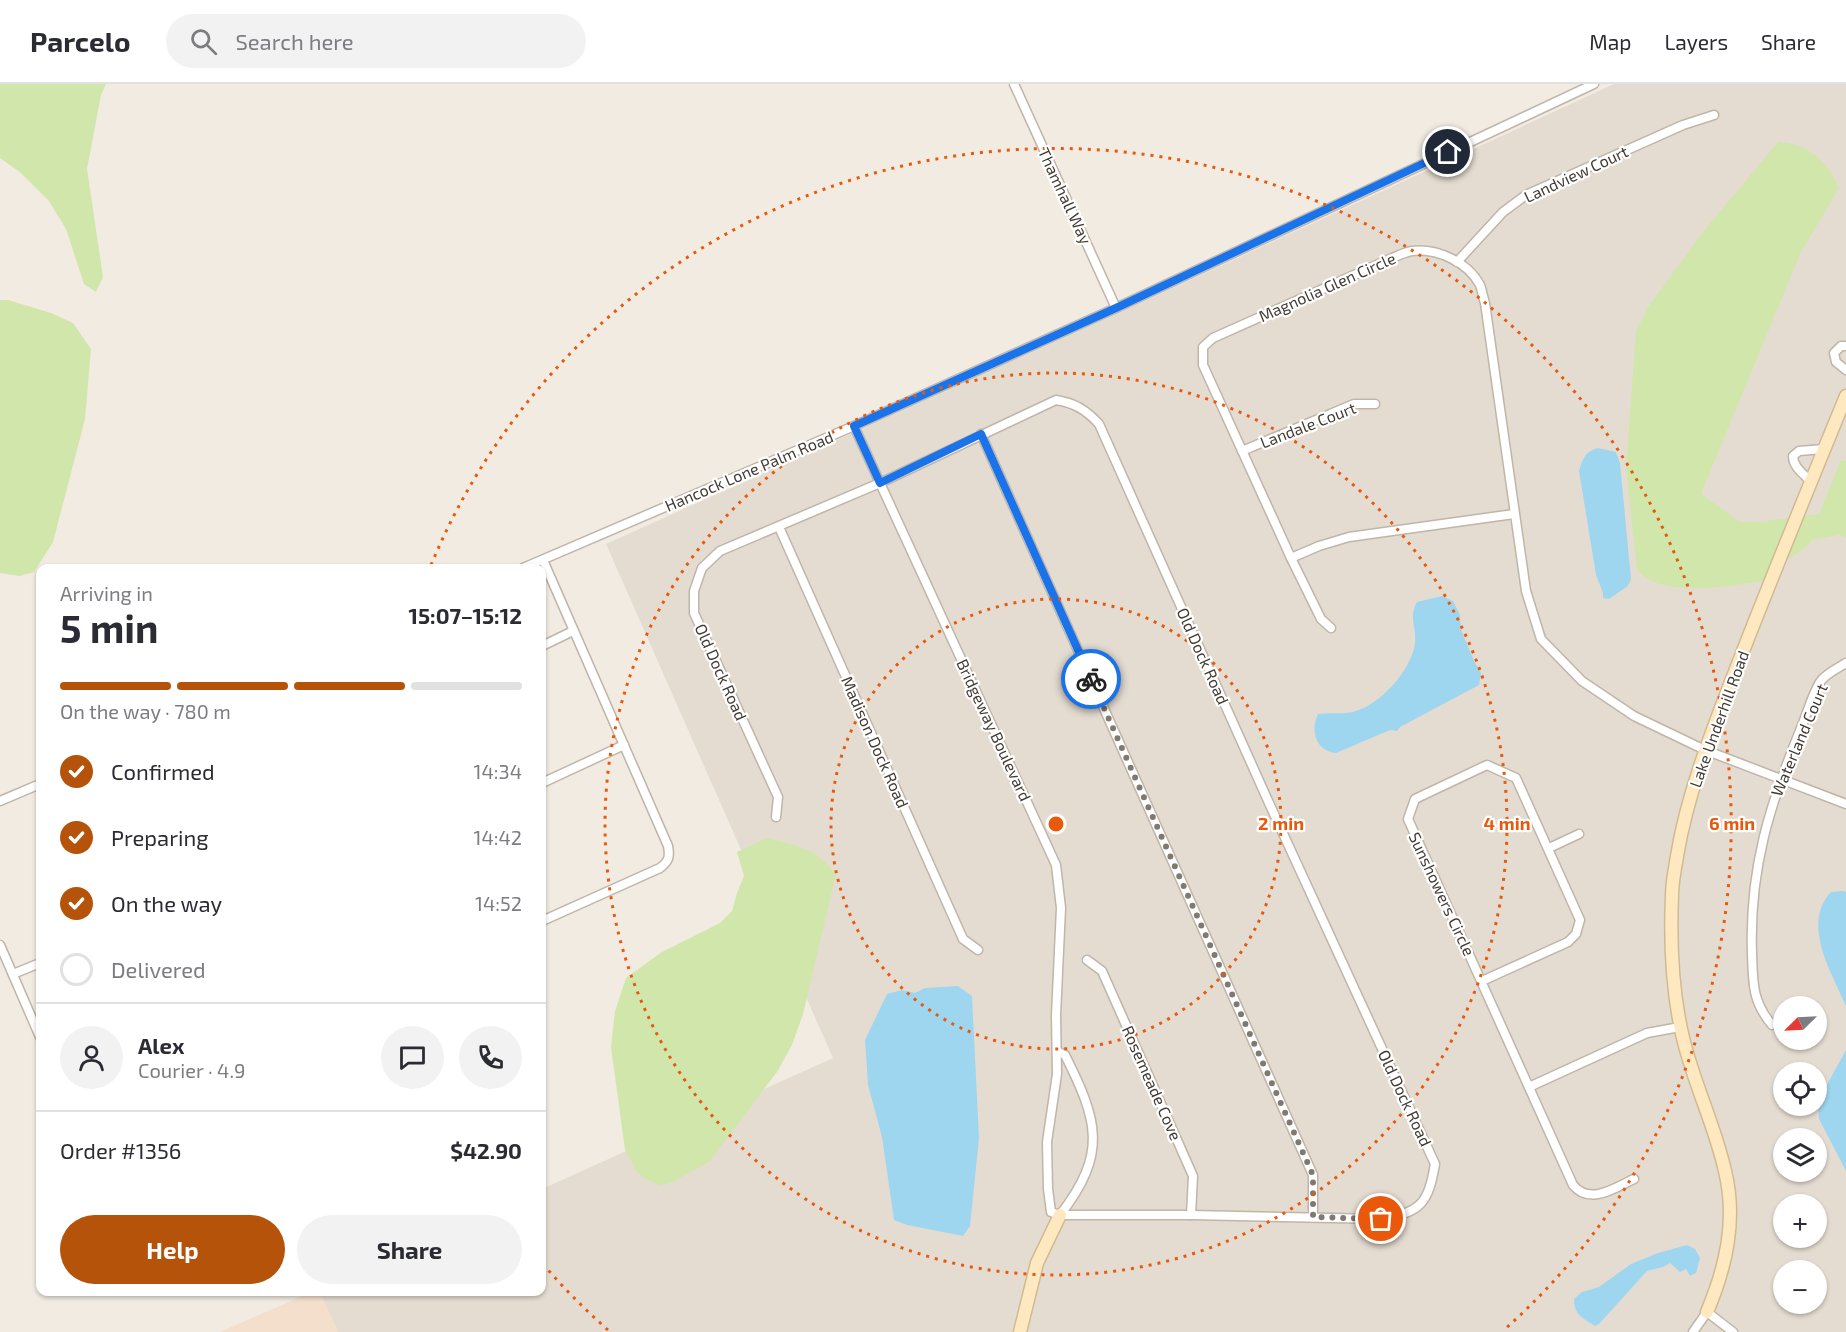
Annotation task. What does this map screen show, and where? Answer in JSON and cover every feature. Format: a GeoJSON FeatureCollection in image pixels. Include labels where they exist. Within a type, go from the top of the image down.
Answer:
{"type":"FeatureCollection","features":[{"type":"Feature","properties":{"kind":"street","name":"Thamhall Way"},"geometry":{"type":"LineString","coordinates":[[1014,84],[1116,308]]}},
{"type":"Feature","properties":{"kind":"street","name":"Hancock Lone Palm Road"},"geometry":{"type":"LineString","coordinates":[[532,564],[854,426],[1116,308],[1594,84]]}},
{"type":"Feature","properties":{"kind":"street","name":"Landview Court"},"geometry":{"type":"LineString","coordinates":[[1457,262],[1503,212],[1526,195],[1683,125],[1714,116]]}},
{"type":"Feature","properties":{"kind":"street","name":"Magnolia Glen Circle"},"geometry":{"type":"LineString","coordinates":[[1331,628],[1321,619],[1242,451],[1203,365],[1203,347],[1213,338],[1390,259],[1412,251],[1436,252],[1469,270],[1480,285],[1485,303],[1526,591],[1541,639],[1582,681],[1625,710],[1705,750],[1846,804]]}},
{"type":"Feature","properties":{"kind":"street"},"geometry":{"type":"LineString","coordinates":[[1846,346],[1841,346],[1834,353],[1836,362],[1846,370]]}},
{"type":"Feature","properties":{"kind":"street","name":"Lake Underhill Road"},"geometry":{"type":"LineString","coordinates":[[1693,1332],[1707,1312],[1718,1286],[1730,1229],[1729,1194],[1723,1160],[1694,1078],[1680,1027],[1671,949],[1672,891],[1682,826],[1705,750],[1758,610],[1846,396]]}},
{"type":"Feature","properties":{"kind":"street","name":"Old Dock Road"},"geometry":{"type":"LineString","coordinates":[[776,817],[778,797],[694,613],[694,591],[702,568],[720,551],[880,483],[1056,400],[1073,402],[1089,413],[1099,424],[1435,1164],[1432,1185],[1420,1205],[1406,1214],[1381,1219],[1060,1215]]}},
{"type":"Feature","properties":{"kind":"street","name":"Landale Court"},"geometry":{"type":"LineString","coordinates":[[1242,451],[1354,404],[1376,404]]}},
{"type":"Feature","properties":{"kind":"street","name":"Bridgeway Boulevard"},"geometry":{"type":"LineString","coordinates":[[854,426],[1056,865],[1061,908],[1056,1015],[1057,1074],[1047,1154],[1051,1212],[1060,1215]]}},
{"type":"Feature","properties":{"kind":"street"},"geometry":{"type":"LineString","coordinates":[[981,434],[1313,1175],[1313,1217]]}},
{"type":"Feature","properties":{"kind":"street"},"geometry":{"type":"LineString","coordinates":[[1811,482],[1796,468],[1793,456],[1800,450],[1824,449]]}},
{"type":"Feature","properties":{"kind":"street"},"geometry":{"type":"LineString","coordinates":[[1291,558],[1349,537],[1514,514]]}},
{"type":"Feature","properties":{"kind":"street","name":"Madison Dock Road"},"geometry":{"type":"LineString","coordinates":[[779,527],[963,939],[978,950]]}},
{"type":"Feature","properties":{"kind":"street"},"geometry":{"type":"LineString","coordinates":[[543,560],[545,564]]}},
{"type":"Feature","properties":{"kind":"street"},"geometry":{"type":"LineString","coordinates":[[546,567],[668,846],[670,856],[666,863],[647,874],[546,919]]}},
{"type":"Feature","properties":{"kind":"street"},"geometry":{"type":"LineString","coordinates":[[546,644],[573,631]]}},
{"type":"Feature","properties":{"kind":"street","name":"Waterland Court"},"geometry":{"type":"LineString","coordinates":[[1772,1025],[1757,1003],[1754,976],[1752,931],[1761,844],[1781,779],[1821,680],[1846,663]]}},
{"type":"Feature","properties":{"kind":"street"},"geometry":{"type":"LineString","coordinates":[[546,781],[624,746]]}},
{"type":"Feature","properties":{"kind":"street","name":"Sunshowers Circle"},"geometry":{"type":"LineString","coordinates":[[1482,981],[1568,942],[1576,934],[1580,920],[1516,778],[1487,765],[1415,799],[1408,819],[1573,1185],[1587,1194],[1599,1194],[1634,1179]]}},
{"type":"Feature","properties":{"kind":"street"},"geometry":{"type":"LineString","coordinates":[[0,801],[36,786]]}},
{"type":"Feature","properties":{"kind":"street"},"geometry":{"type":"LineString","coordinates":[[1549,848],[1579,834]]}},
{"type":"Feature","properties":{"kind":"street"},"geometry":{"type":"LineString","coordinates":[[0,945],[36,1028]]}},
{"type":"Feature","properties":{"kind":"street","name":"Rosemeade Cove"},"geometry":{"type":"LineString","coordinates":[[1088,960],[1102,971],[1193,1176],[1191,1215]]}},
{"type":"Feature","properties":{"kind":"street"},"geometry":{"type":"LineString","coordinates":[[13,974],[36,965]]}},
{"type":"Feature","properties":{"kind":"street"},"geometry":{"type":"LineString","coordinates":[[1529,1087],[1647,1033],[1680,1027]]}},
{"type":"Feature","properties":{"kind":"street"},"geometry":{"type":"LineString","coordinates":[[1020,1332],[1037,1263],[1060,1215],[1076,1194],[1092,1160],[1094,1144],[1092,1117],[1083,1090],[1065,1055],[1057,1051]]}},
{"type":"Feature","properties":{"kind":"street"},"geometry":{"type":"LineString","coordinates":[[1707,1312],[1733,1332]]}},
{"type":"Feature","properties":{"kind":"shaded area"},"geometry":{"type":"Polygon","coordinates":[[[1614,84],[1846,84],[1846,1332],[221,1332],[303,1296],[546,1296],[546,1187],[833,1058],[606,544],[1112,316],[1614,84]]]}},
{"type":"Feature","properties":{"kind":"shaded area"},"geometry":{"type":"Polygon","coordinates":[[[303,1296],[322,1296],[338,1332],[221,1332],[303,1296]]]}},
{"type":"Feature","properties":{"kind":"green space"},"geometry":{"type":"Polygon","coordinates":[[[0,84],[106,84],[101,95],[87,169],[103,277],[96,292],[84,284],[66,229],[49,201],[20,172],[0,158],[0,84]]]}},
{"type":"Feature","properties":{"kind":"green space"},"geometry":{"type":"Polygon","coordinates":[[[1778,142],[1798,146],[1815,155],[1829,170],[1839,188],[1800,254],[1701,494],[1740,522],[1760,522],[1819,514],[1841,460],[1846,461],[1846,537],[1839,535],[1812,540],[1784,563],[1776,578],[1723,587],[1682,588],[1663,585],[1648,579],[1637,569],[1626,468],[1636,331],[1648,307],[1703,232],[1778,142]]]}},
{"type":"Feature","properties":{"kind":"green space"},"geometry":{"type":"Polygon","coordinates":[[[0,300],[8,300],[51,313],[73,323],[91,349],[85,419],[53,542],[39,564],[36,564],[34,572],[20,576],[0,573],[0,300]]]}},
{"type":"Feature","properties":{"kind":"green space"},"geometry":{"type":"Polygon","coordinates":[[[767,838],[805,849],[820,858],[836,874],[803,1014],[792,1045],[777,1072],[709,1162],[671,1183],[659,1185],[647,1180],[637,1172],[625,1150],[611,1047],[615,1011],[626,978],[662,952],[720,923],[732,911],[744,876],[737,852],[767,838]]]}},
{"type":"Feature","properties":{"kind":"water"},"geometry":{"type":"Polygon","coordinates":[[[1598,448],[1616,452],[1620,463],[1631,579],[1628,586],[1609,599],[1603,598],[1596,575],[1579,471],[1585,456],[1598,448]]]}},
{"type":"Feature","properties":{"kind":"water"},"geometry":{"type":"Polygon","coordinates":[[[1442,596],[1453,601],[1460,615],[1461,630],[1481,673],[1479,685],[1400,727],[1397,731],[1390,730],[1336,753],[1319,744],[1315,733],[1318,714],[1356,711],[1366,707],[1385,693],[1402,674],[1413,653],[1414,607],[1417,602],[1442,596]]]}},
{"type":"Feature","properties":{"kind":"water"},"geometry":{"type":"Polygon","coordinates":[[[1831,892],[1846,892],[1846,1006],[1827,964],[1819,933],[1822,905],[1831,892]]]}},
{"type":"Feature","properties":{"kind":"water"},"geometry":{"type":"Polygon","coordinates":[[[958,986],[972,996],[979,1138],[970,1226],[963,1236],[907,1225],[894,1220],[882,1137],[868,1085],[865,1040],[887,994],[902,990],[915,993],[925,988],[958,986]]]}},
{"type":"Feature","properties":{"kind":"water"},"geometry":{"type":"Polygon","coordinates":[[[1846,1050],[1846,1171],[1827,1134],[1827,1128],[1824,1128],[1819,1119],[1819,1116],[1827,1116],[1827,1085],[1846,1050]]]}},
{"type":"Feature","properties":{"kind":"water"},"geometry":{"type":"Polygon","coordinates":[[[1687,1245],[1695,1249],[1700,1258],[1696,1273],[1690,1276],[1686,1269],[1680,1272],[1670,1263],[1647,1271],[1595,1326],[1577,1312],[1574,1299],[1582,1292],[1599,1287],[1631,1264],[1687,1245]]]}},
{"type":"Feature","properties":{"kind":"way so far"},"geometry":{"type":"LineString","coordinates":[[1091,679],[1313,1175],[1313,1217],[1381,1219]]}},
{"type":"Feature","properties":{"kind":"route"},"geometry":{"type":"LineString","coordinates":[[1091,679],[981,434],[880,483],[854,426],[1116,308],[1448,152]]}}]}
